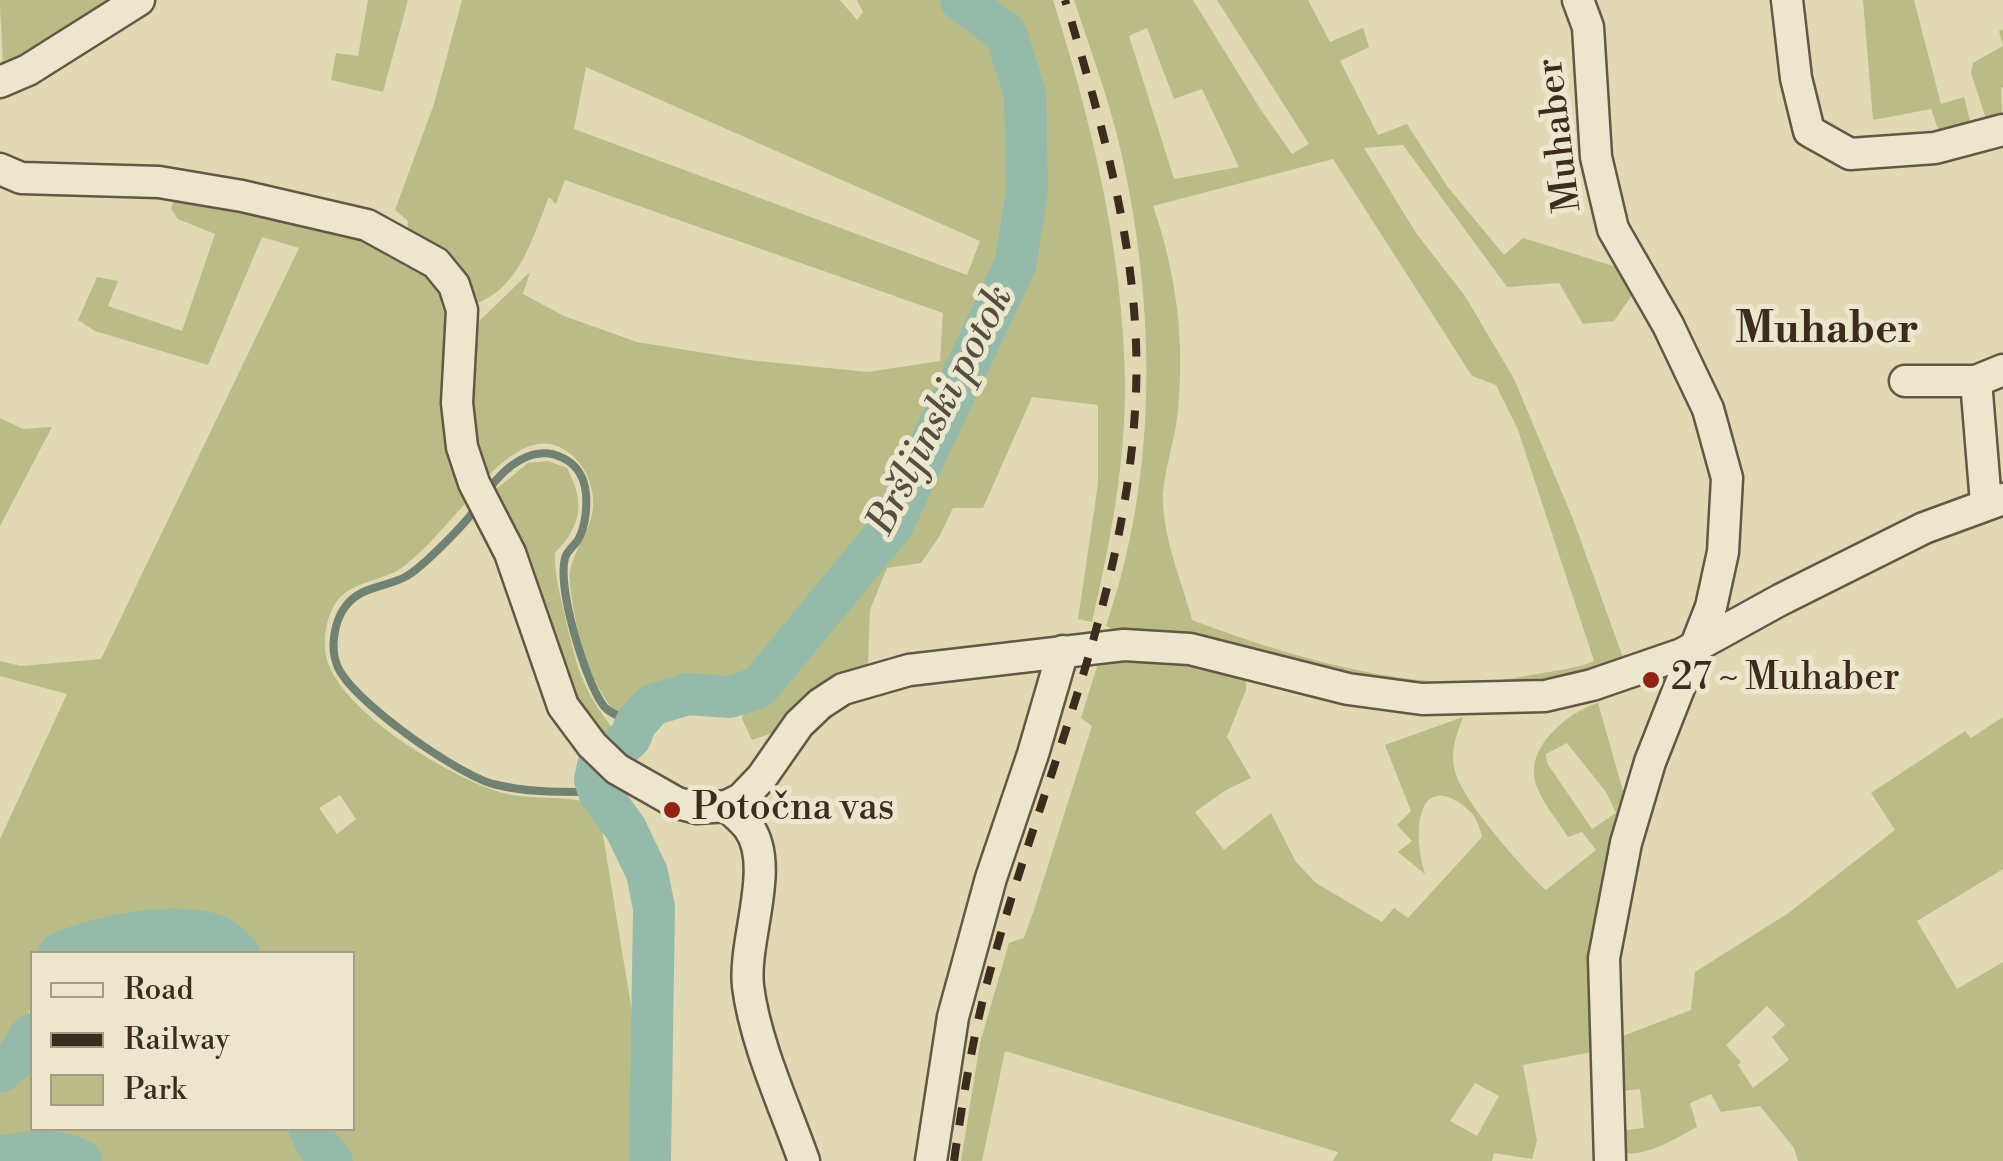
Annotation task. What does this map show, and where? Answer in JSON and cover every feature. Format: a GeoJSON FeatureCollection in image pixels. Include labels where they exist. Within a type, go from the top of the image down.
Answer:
{"type":"FeatureCollection","features":[{"type":"Feature","properties":{"kind":"street"},"geometry":{"type":"LineString","coordinates":[[0,82],[28,70],[139,0]]}},
{"type":"Feature","properties":{"kind":"street","name":"Muhaber"},"geometry":{"type":"LineString","coordinates":[[1578,0],[1588,27],[1596,158],[1613,229],[1668,325],[1708,409],[1727,478],[1724,552],[1711,607],[1650,762],[1626,843],[1604,958],[1610,1161]]}},
{"type":"Feature","properties":{"kind":"street"},"geometry":{"type":"LineString","coordinates":[[1787,0],[1796,78],[1809,131],[1850,154],[1935,148],[2003,130]]}},
{"type":"Feature","properties":{"kind":"street"},"geometry":{"type":"LineString","coordinates":[[0,169],[21,178],[160,182],[242,196],[367,225],[436,263],[454,285],[462,310],[457,403],[462,447],[474,482],[510,553],[563,706],[592,746],[618,769],[676,803],[710,810],[741,799],[762,777],[799,724],[820,704],[843,690],[909,670],[1124,645],[1190,648],[1348,689],[1422,699],[1544,696],[1638,671],[1692,650],[1765,608],[1908,536],[1994,501],[1989,376],[1905,380]]}},
{"type":"Feature","properties":{"kind":"street"},"geometry":{"type":"LineString","coordinates":[[931,1161],[953,1017],[991,878],[1063,651]]}},
{"type":"Feature","properties":{"kind":"street"},"geometry":{"type":"LineString","coordinates":[[727,806],[750,830],[761,860],[750,934],[748,985],[758,1028],[804,1161]]}},
{"type":"Feature","properties":{"kind":"green space"},"geometry":{"type":"Polygon","coordinates":[[[0,0],[130,0],[2,72],[0,0]]]}},
{"type":"Feature","properties":{"kind":"green space"},"geometry":{"type":"Polygon","coordinates":[[[368,0],[408,0],[383,92],[331,80],[336,53],[358,56],[368,0]]]}},
{"type":"Feature","properties":{"kind":"green space"},"geometry":{"type":"Polygon","coordinates":[[[462,0],[840,0],[857,20],[863,12],[857,0],[1053,0],[1103,188],[1123,332],[1125,411],[1120,472],[1092,622],[1078,619],[1098,484],[1098,405],[1032,397],[983,508],[953,508],[921,563],[887,568],[870,610],[868,663],[784,729],[752,740],[742,719],[746,699],[727,681],[712,677],[646,689],[627,711],[616,713],[597,685],[584,652],[570,584],[573,561],[591,517],[589,480],[573,457],[546,444],[512,455],[484,480],[470,414],[477,323],[530,272],[523,294],[564,316],[637,342],[748,360],[868,372],[940,361],[943,313],[565,180],[556,204],[549,197],[514,274],[475,304],[407,239],[408,221],[395,210],[434,104],[462,0]],[[586,67],[574,129],[967,275],[980,241],[586,67]]]}},
{"type":"Feature","properties":{"kind":"green space"},"geometry":{"type":"Polygon","coordinates":[[[1074,0],[1193,0],[1292,154],[1309,144],[1217,0],[1308,0],[1330,42],[1363,28],[1369,47],[1340,61],[1378,135],[1407,124],[1447,186],[1504,255],[1523,238],[1623,269],[1639,285],[1614,321],[1583,324],[1559,283],[1507,287],[1403,145],[1364,148],[1416,233],[1465,296],[1514,379],[1573,519],[1626,666],[1584,679],[1413,691],[1117,632],[1106,626],[1122,571],[1142,459],[1146,345],[1143,288],[1126,175],[1110,109],[1074,0]],[[1147,28],[1129,36],[1174,179],[1239,167],[1202,89],[1174,99],[1147,28]],[[1333,159],[1153,206],[1173,281],[1180,358],[1177,421],[1163,491],[1164,516],[1192,620],[1327,663],[1433,681],[1495,681],[1594,661],[1518,430],[1496,385],[1472,376],[1333,159]]]}},
{"type":"Feature","properties":{"kind":"green space"},"geometry":{"type":"Polygon","coordinates":[[[1863,0],[1914,0],[1941,104],[1964,97],[1971,125],[1939,132],[1931,109],[1873,120],[1863,0]]]}},
{"type":"Feature","properties":{"kind":"green space"},"geometry":{"type":"Polygon","coordinates":[[[2003,46],[2003,134],[1988,125],[1971,73],[1973,63],[2003,46]]]}},
{"type":"Feature","properties":{"kind":"green space"},"geometry":{"type":"Polygon","coordinates":[[[174,198],[328,226],[375,246],[420,272],[448,298],[472,496],[404,566],[340,597],[328,619],[326,654],[331,670],[359,707],[403,742],[452,772],[496,791],[590,802],[599,810],[644,1086],[639,1161],[346,1161],[321,1131],[355,1131],[355,951],[244,951],[224,934],[197,925],[95,930],[47,951],[30,951],[30,1011],[0,1060],[0,839],[67,694],[0,676],[0,661],[21,666],[101,659],[299,248],[262,237],[208,365],[95,331],[78,320],[97,277],[118,281],[108,306],[182,331],[215,234],[178,219],[171,209],[174,198]],[[340,795],[319,808],[337,834],[356,819],[340,795]]]}},
{"type":"Feature","properties":{"kind":"green space"},"geometry":{"type":"Polygon","coordinates":[[[0,418],[23,429],[52,427],[0,526],[0,418]]]}},
{"type":"Feature","properties":{"kind":"green space"},"geometry":{"type":"Polygon","coordinates":[[[548,461],[567,468],[577,492],[578,513],[571,533],[555,553],[555,569],[577,664],[595,702],[615,731],[603,751],[587,734],[490,494],[528,463],[548,461]]]}},
{"type":"Feature","properties":{"kind":"green space"},"geometry":{"type":"Polygon","coordinates":[[[1100,657],[1184,662],[1246,675],[1246,690],[1227,737],[1251,778],[1195,812],[1224,850],[1271,813],[1296,862],[1316,883],[1382,922],[1394,908],[1408,918],[1482,837],[1475,818],[1466,808],[1445,796],[1433,797],[1425,804],[1419,831],[1426,875],[1398,852],[1412,841],[1397,825],[1411,811],[1385,745],[1463,717],[1453,750],[1460,783],[1494,833],[1546,890],[1596,850],[1582,832],[1568,837],[1539,791],[1535,763],[1555,730],[1576,713],[1598,703],[1629,812],[1598,1051],[1523,1065],[1537,1141],[1532,1159],[1494,1153],[1492,1161],[1333,1161],[1338,1152],[1005,1051],[982,1161],[961,1161],[980,1043],[1009,943],[1024,938],[1092,726],[1081,718],[1100,657]],[[1567,743],[1546,754],[1547,763],[1592,829],[1616,813],[1606,792],[1567,743]],[[1475,1083],[1450,1121],[1477,1136],[1499,1096],[1475,1083]]]}},
{"type":"Feature","properties":{"kind":"green space"},"geometry":{"type":"Polygon","coordinates":[[[2003,717],[2003,869],[1917,921],[1957,989],[2003,962],[2003,1161],[1798,1161],[1794,1148],[1760,1106],[1721,1112],[1711,1094],[1690,1103],[1697,1127],[1650,1150],[1619,1153],[1616,1131],[1644,1128],[1640,1089],[1615,1092],[1612,1040],[1691,1010],[1695,972],[1787,914],[1895,830],[1871,793],[1965,731],[1971,738],[2003,717]],[[1767,1006],[1726,1045],[1741,1062],[1738,1065],[1753,1088],[1789,1060],[1772,1037],[1785,1025],[1767,1006]]]}},
{"type":"Feature","properties":{"kind":"green space"},"geometry":{"type":"Polygon","coordinates":[[[163,941],[217,945],[224,951],[83,951],[163,941]]]}},
{"type":"Feature","properties":{"kind":"green space"},"geometry":{"type":"Polygon","coordinates":[[[30,1054],[30,1131],[298,1131],[318,1161],[100,1161],[64,1143],[0,1149],[0,1089],[30,1054]]]}},
{"type":"Feature","properties":{"kind":"waterway","name":"Bršljinski potok"},"geometry":{"type":"LineString","coordinates":[[650,1161],[654,908],[647,873],[626,829],[599,792],[595,780],[598,766],[630,738],[636,723],[652,705],[688,694],[730,697],[759,687],[892,526],[1015,265],[1027,191],[1025,94],[1006,34],[961,0]]}},
{"type":"Feature","properties":{"kind":"waterway"},"geometry":{"type":"LineString","coordinates":[[487,492],[511,466],[541,453],[563,458],[580,473],[585,487],[585,521],[565,558],[569,611],[588,676],[603,705],[613,714],[636,723]]}},
{"type":"Feature","properties":{"kind":"waterway"},"geometry":{"type":"LineString","coordinates":[[476,508],[412,572],[351,600],[336,627],[337,665],[362,697],[406,734],[476,777],[520,789],[599,792]]}},
{"type":"Feature","properties":{"kind":"waterway","name":"Bršljinski potok"},"geometry":{"type":"LineString","coordinates":[[66,951],[116,936],[163,930],[205,932],[221,938],[236,951]]}},
{"type":"Feature","properties":{"kind":"waterway","name":"Bršljinski potok"},"geometry":{"type":"LineString","coordinates":[[0,1072],[17,1057],[30,1037]]}},
{"type":"Feature","properties":{"kind":"waterway","name":"Bršljinski potok"},"geometry":{"type":"LineString","coordinates":[[310,1131],[332,1161]]}},
{"type":"Feature","properties":{"kind":"waterway","name":"Bršljinski potok"},"geometry":{"type":"LineString","coordinates":[[0,1156],[52,1152],[81,1161]]}},
{"type":"Feature","properties":{"kind":"railway"},"geometry":{"type":"LineString","coordinates":[[954,1161],[988,980],[1102,608],[1130,466],[1136,342],[1126,242],[1093,96],[1065,0]]}},
{"type":"Feature","properties":{"kind":"place","name":"27 ~ Muhaber"},"geometry":{"type":"Point","coordinates":[1651,680]}},
{"type":"Feature","properties":{"kind":"place","name":"Potočna vas"},"geometry":{"type":"Point","coordinates":[672,810]}},
{"type":"Feature","properties":{"kind":"district","name":"Muhaber"},"geometry":{"type":"Point","coordinates":[1827,332]}}]}
